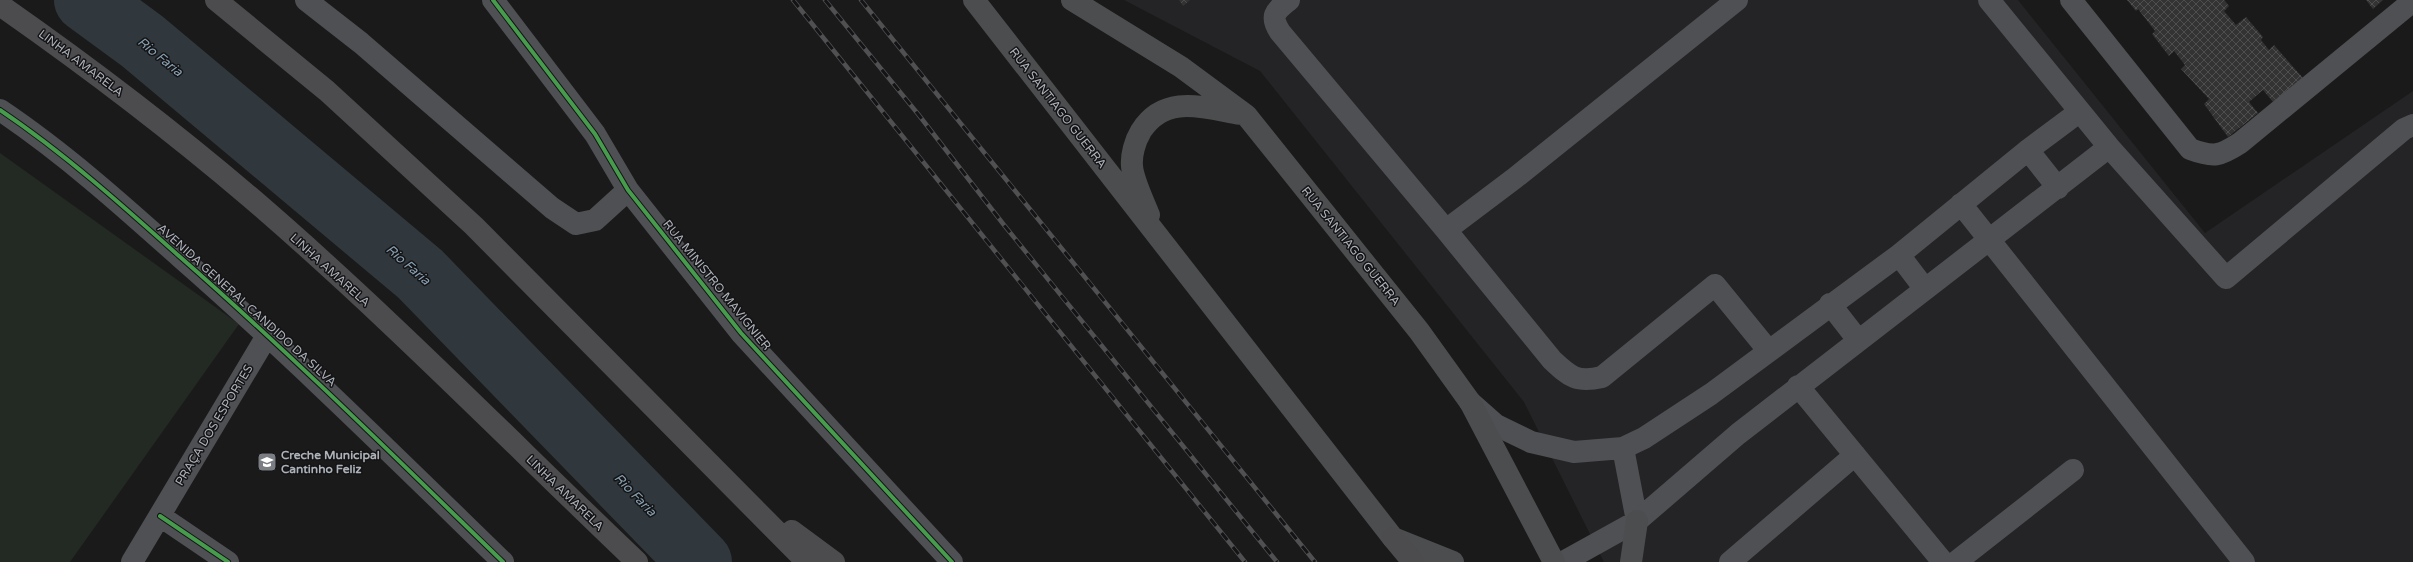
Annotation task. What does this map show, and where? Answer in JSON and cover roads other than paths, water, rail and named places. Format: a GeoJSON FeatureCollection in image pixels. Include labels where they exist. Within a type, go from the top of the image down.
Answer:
{"type":"FeatureCollection","features":[{"type":"Feature","properties":{"kind":"highway"},"geometry":{"type":"LineString","coordinates":[[216,0],[327,91],[474,226],[738,490],[807,562]]}},
{"type":"Feature","properties":{"kind":"highway","name":"LINHA AMARELA"},"geometry":{"type":"LineString","coordinates":[[0,5],[152,117],[250,198],[346,284],[637,562]]}},
{"type":"Feature","properties":{"kind":"highway"},"geometry":{"type":"LineString","coordinates":[[738,490],[834,562]]}},
{"type":"Feature","properties":{"kind":"highway"},"geometry":{"type":"LineString","coordinates":[[1393,538],[1413,562]]}},
{"type":"Feature","properties":{"kind":"main road","name":"RUA SANTIAGO GUERRA"},"geometry":{"type":"LineString","coordinates":[[974,0],[1393,538]]}},
{"type":"Feature","properties":{"kind":"main road","name":"RUA SANTIAGO GUERRA"},"geometry":{"type":"LineString","coordinates":[[1072,0],[1181,67],[1246,115],[1419,331],[1470,402],[1554,562]]}},
{"type":"Feature","properties":{"kind":"main road"},"geometry":{"type":"LineString","coordinates":[[1155,233],[1132,166],[1135,140],[1148,120],[1169,108],[1190,105],[1246,115]]}},
{"type":"Feature","properties":{"kind":"main road"},"geometry":{"type":"LineString","coordinates":[[1631,562],[1636,521]]}},
{"type":"Feature","properties":{"kind":"main road"},"geometry":{"type":"LineString","coordinates":[[1393,538],[1453,562]]}},
{"type":"Feature","properties":{"kind":"street"},"geometry":{"type":"LineString","coordinates":[[306,0],[361,43],[552,208],[576,224],[595,220],[628,190]]}},
{"type":"Feature","properties":{"kind":"street","name":"RUA MINISTRO MAVIGNIER"},"geometry":{"type":"LineString","coordinates":[[493,0],[595,134],[628,190],[741,333],[952,562]]}},
{"type":"Feature","properties":{"kind":"street"},"geometry":{"type":"LineString","coordinates":[[1289,0],[1274,15],[1274,21],[1280,32],[1446,230],[1552,360],[1569,376],[1587,381],[1602,377],[1716,285],[1768,350]]}},
{"type":"Feature","properties":{"kind":"street"},"geometry":{"type":"LineString","coordinates":[[1446,230],[1515,178],[1737,0]]}},
{"type":"Feature","properties":{"kind":"street"},"geometry":{"type":"LineString","coordinates":[[1989,0],[2079,112],[2226,278],[2404,129],[2413,125]]}},
{"type":"Feature","properties":{"kind":"street"},"geometry":{"type":"LineString","coordinates":[[2071,0],[2190,149],[2206,155],[2223,154],[2240,143],[2413,1]]}},
{"type":"Feature","properties":{"kind":"street","name":"AVENIDA GENERAL CANDIDO DA SILVA"},"geometry":{"type":"LineString","coordinates":[[0,110],[27,129],[138,219],[268,334],[504,562]]}},
{"type":"Feature","properties":{"kind":"street"},"geometry":{"type":"LineString","coordinates":[[1470,402],[1496,424],[1531,442],[1574,452],[1622,448],[1644,438],[1711,394],[1768,350],[1898,255],[2028,150],[2079,112]]}},
{"type":"Feature","properties":{"kind":"street"},"geometry":{"type":"LineString","coordinates":[[1562,562],[1636,521],[1738,434],[1798,386],[2058,188],[2109,147]]}},
{"type":"Feature","properties":{"kind":"street"},"geometry":{"type":"LineString","coordinates":[[2028,150],[2058,188]]}},
{"type":"Feature","properties":{"kind":"street"},"geometry":{"type":"LineString","coordinates":[[1961,204],[2244,562]]}},
{"type":"Feature","properties":{"kind":"street"},"geometry":{"type":"LineString","coordinates":[[1898,255],[1925,288]]}},
{"type":"Feature","properties":{"kind":"street"},"geometry":{"type":"LineString","coordinates":[[1830,304],[1858,340]]}},
{"type":"Feature","properties":{"kind":"street","name":"PRAÇA DOS ESPORTES"},"geometry":{"type":"LineString","coordinates":[[132,562],[268,334]]}},
{"type":"Feature","properties":{"kind":"street"},"geometry":{"type":"LineString","coordinates":[[1798,386],[1943,562]]}},
{"type":"Feature","properties":{"kind":"street"},"geometry":{"type":"LineString","coordinates":[[1622,448],[1636,521]]}},
{"type":"Feature","properties":{"kind":"street"},"geometry":{"type":"LineString","coordinates":[[1730,562],[1855,455]]}},
{"type":"Feature","properties":{"kind":"street"},"geometry":{"type":"LineString","coordinates":[[1956,562],[2074,470]]}},
{"type":"Feature","properties":{"kind":"street"},"geometry":{"type":"LineString","coordinates":[[160,516],[228,562]]}},
{"type":"Feature","properties":{"kind":"waterway","name":"Rio Faria"},"geometry":{"type":"LineString","coordinates":[[86,0],[142,41],[420,274],[700,562]]}},
{"type":"Feature","properties":{"kind":"railway"},"geometry":{"type":"LineString","coordinates":[[793,0],[1245,562]]}},
{"type":"Feature","properties":{"kind":"railway"},"geometry":{"type":"LineString","coordinates":[[825,0],[918,114],[1004,225],[1277,562]]}},
{"type":"Feature","properties":{"kind":"railway"},"geometry":{"type":"LineString","coordinates":[[861,0],[1315,562]]}},
{"type":"Feature","properties":{"kind":"place","name":"Creche Municipal Cantinho Feliz"},"geometry":{"type":"Point","coordinates":[267,462]}}]}
